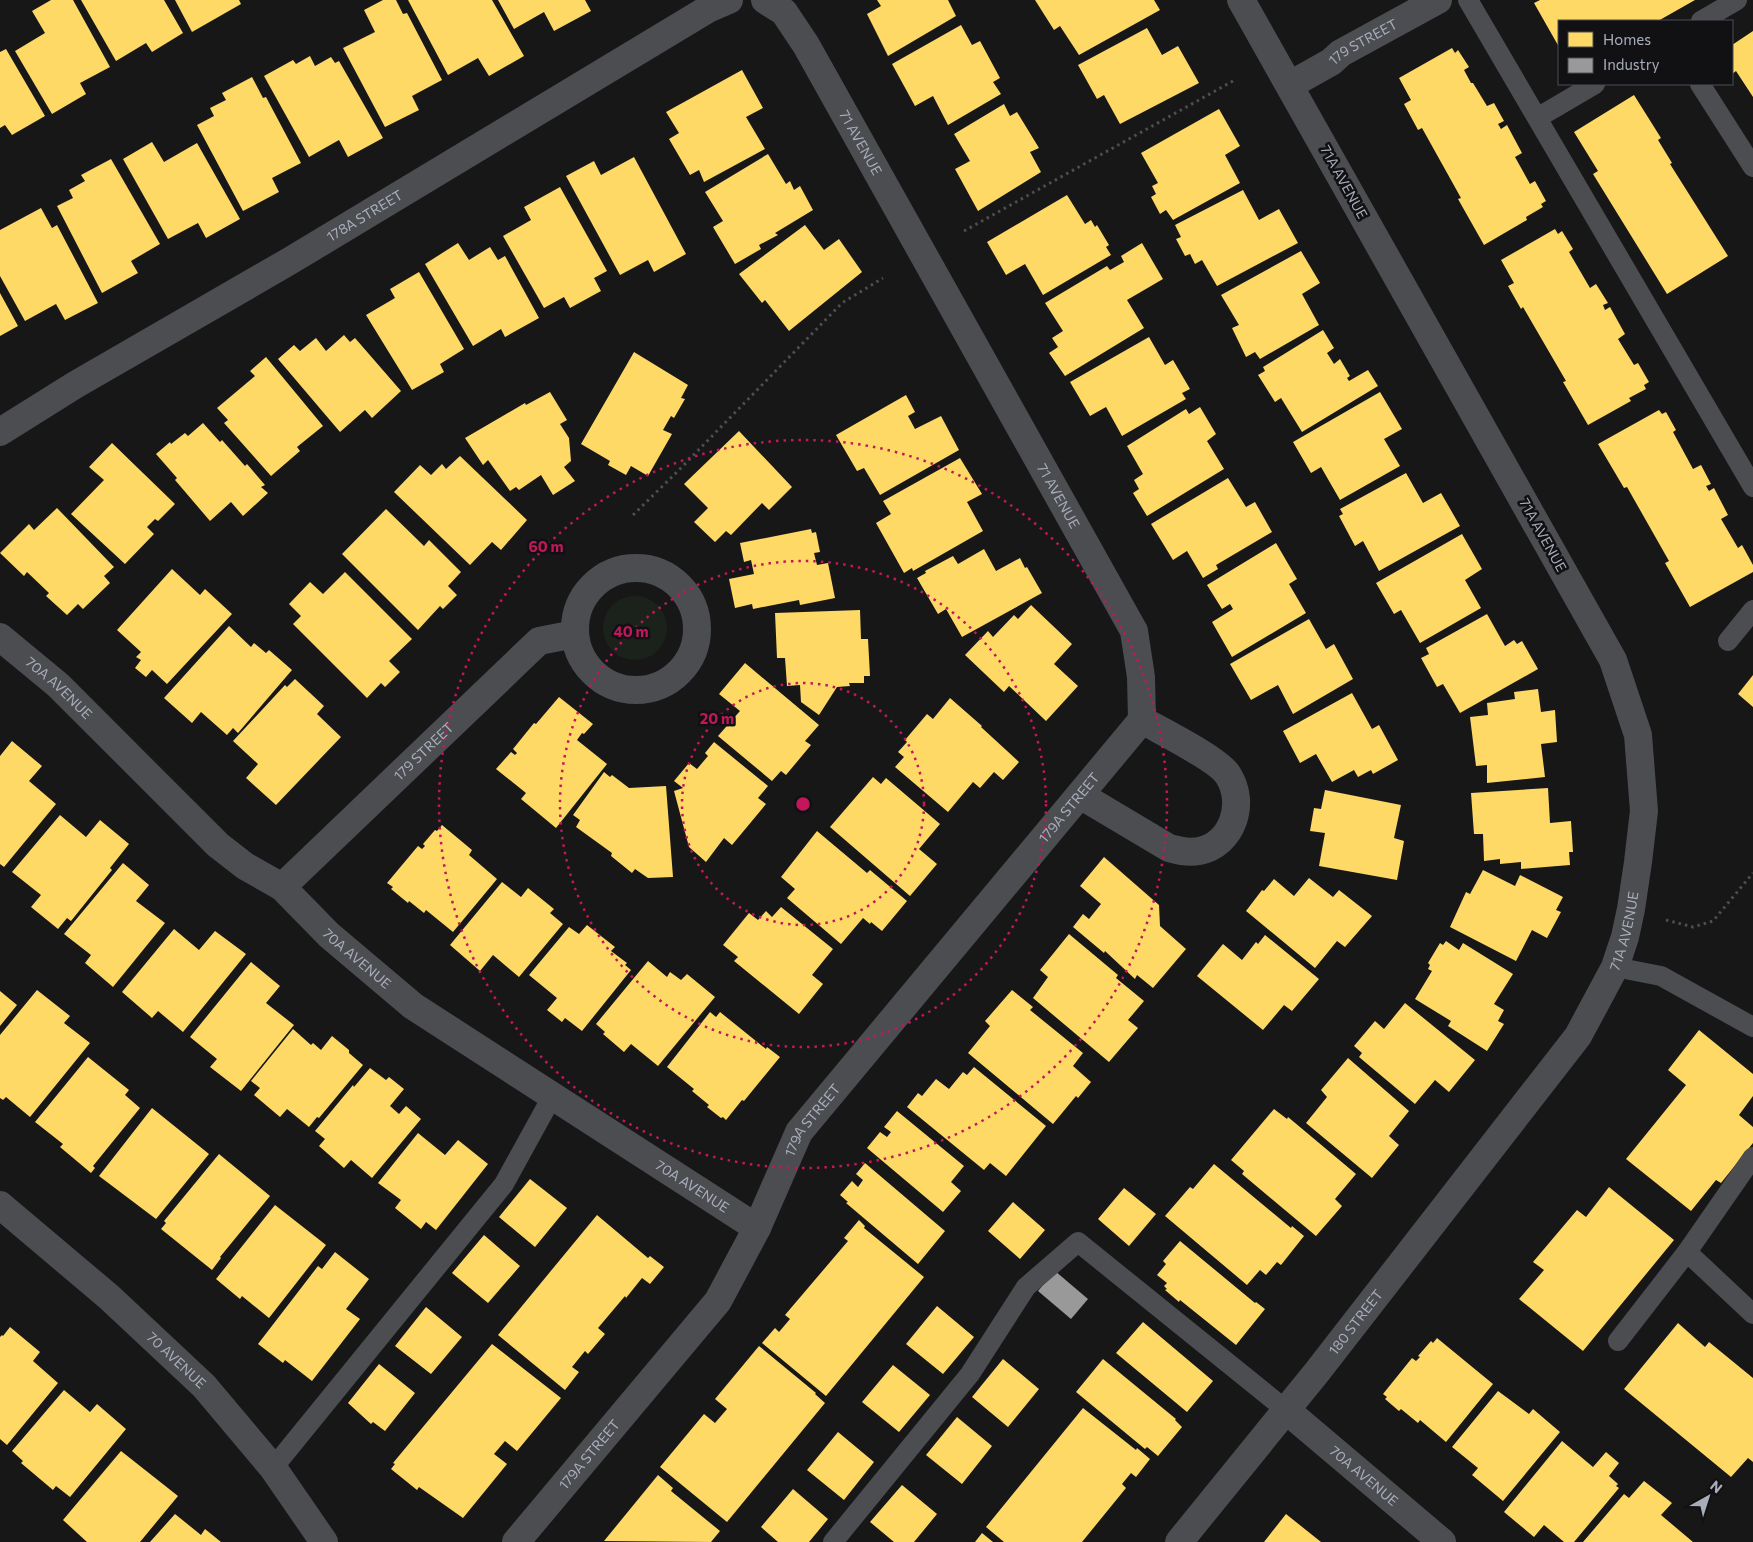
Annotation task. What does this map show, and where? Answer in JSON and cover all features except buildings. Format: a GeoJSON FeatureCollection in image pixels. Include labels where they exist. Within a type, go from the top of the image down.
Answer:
{"type":"FeatureCollection","features":[{"type":"Feature","properties":{"kind":"street","name":"178A STREET"},"geometry":{"type":"LineString","coordinates":[[0,432],[76,385],[288,262],[708,9],[729,0]]}},
{"type":"Feature","properties":{"kind":"street","name":"71 AVENUE"},"geometry":{"type":"LineString","coordinates":[[765,0],[784,12],[806,45],[1134,631],[1141,676],[1142,720]]}},
{"type":"Feature","properties":{"kind":"street","name":"71A AVENUE"},"geometry":{"type":"LineString","coordinates":[[1240,0],[1290,85],[1613,660],[1638,735],[1644,811],[1631,909],[1625,937],[1615,967],[1578,1036],[1529,1098]]}},
{"type":"Feature","properties":{"kind":"street","name":"179 STREET"},"geometry":{"type":"LineString","coordinates":[[1290,85],[1331,62],[1341,53],[1438,0]]}},
{"type":"Feature","properties":{"kind":"street"},"geometry":{"type":"LineString","coordinates":[[642,568],[662,574],[680,586],[691,601],[697,620],[697,639],[691,658],[672,679],[646,690],[626,690],[608,684],[592,672],[580,655],[575,634],[576,613],[586,593],[601,578],[620,570],[642,568]]}},
{"type":"Feature","properties":{"kind":"street","name":"179 STREET"},"geometry":{"type":"LineString","coordinates":[[282,887],[539,642],[575,634]]}},
{"type":"Feature","properties":{"kind":"street","name":"70A AVENUE"},"geometry":{"type":"LineString","coordinates":[[0,638],[58,685],[218,845],[246,866],[282,887],[329,935],[414,1006],[757,1228]]}},
{"type":"Feature","properties":{"kind":"street","name":"179A STREET"},"geometry":{"type":"LineString","coordinates":[[516,1542],[718,1301],[757,1228],[799,1132],[1142,720]]}},
{"type":"Feature","properties":{"kind":"street"},"geometry":{"type":"LineString","coordinates":[[1080,794],[1169,848],[1185,852],[1200,851],[1215,845],[1226,834],[1235,820],[1237,804],[1235,789],[1228,774],[1216,763],[1142,720]]}},
{"type":"Feature","properties":{"kind":"street","name":"180 STREET"},"geometry":{"type":"LineString","coordinates":[[1179,1542],[1317,1372],[1529,1098]]}},
{"type":"Feature","properties":{"kind":"street","name":"70 AVENUE"},"geometry":{"type":"LineString","coordinates":[[0,1205],[110,1297],[204,1386],[273,1468],[324,1542]]}},
{"type":"Feature","properties":{"kind":"street","name":"70A AVENUE"},"geometry":{"type":"LineString","coordinates":[[1286,1410],[1442,1542]]}},
{"type":"Feature","properties":{"kind":"lane"},"geometry":{"type":"LineString","coordinates":[[1468,0],[1753,487]]}},
{"type":"Feature","properties":{"kind":"lane"},"geometry":{"type":"LineString","coordinates":[[1703,20],[1737,0]]}},
{"type":"Feature","properties":{"kind":"lane"},"geometry":{"type":"LineString","coordinates":[[1537,118],[1593,85]]}},
{"type":"Feature","properties":{"kind":"lane"},"geometry":{"type":"LineString","coordinates":[[1701,85],[1753,167]]}},
{"type":"Feature","properties":{"kind":"lane"},"geometry":{"type":"LineString","coordinates":[[1728,641],[1753,610]]}},
{"type":"Feature","properties":{"kind":"lane"},"geometry":{"type":"LineString","coordinates":[[1615,967],[1660,976],[1753,1027]]}},
{"type":"Feature","properties":{"kind":"lane"},"geometry":{"type":"LineString","coordinates":[[273,1468],[504,1184],[553,1095]]}},
{"type":"Feature","properties":{"kind":"lane"},"geometry":{"type":"LineString","coordinates":[[1618,1341],[1686,1252],[1753,1156]]}},
{"type":"Feature","properties":{"kind":"lane"},"geometry":{"type":"LineString","coordinates":[[833,1542],[970,1374],[1026,1287],[1078,1242],[1286,1410]]}},
{"type":"Feature","properties":{"kind":"lane"},"geometry":{"type":"LineString","coordinates":[[1686,1252],[1753,1314]]}},
{"type":"Feature","properties":{"kind":"path"},"geometry":{"type":"LineString","coordinates":[[964,231],[1233,81]]}},
{"type":"Feature","properties":{"kind":"path"},"geometry":{"type":"LineString","coordinates":[[632,515],[678,471],[842,303],[883,278]]}},
{"type":"Feature","properties":{"kind":"path"},"geometry":{"type":"LineString","coordinates":[[1660,918],[1693,927],[1713,921],[1753,873]]}},
{"type":"Feature","properties":{"kind":"shaded area"},"geometry":{"type":"Polygon","coordinates":[[[629,596],[641,596],[658,605],[665,616],[667,628],[665,640],[658,651],[641,660],[629,660],[617,655],[608,646],[603,634],[603,622],[608,610],[617,601],[629,596]]]}}]}
